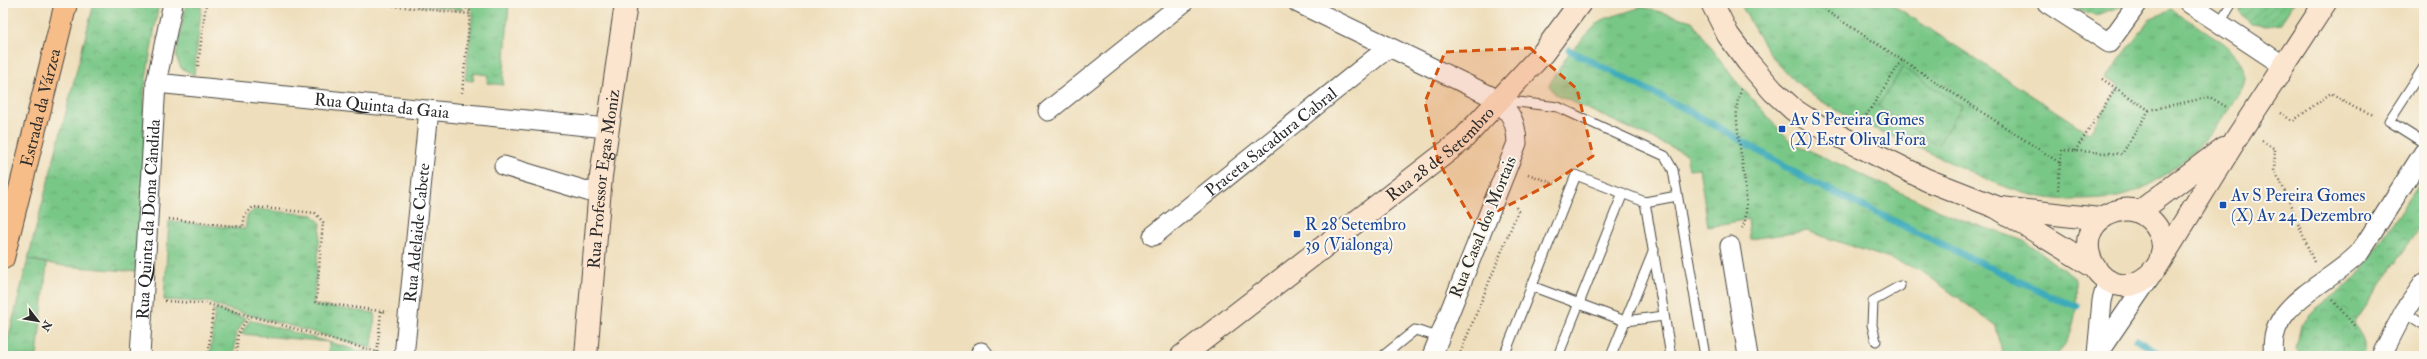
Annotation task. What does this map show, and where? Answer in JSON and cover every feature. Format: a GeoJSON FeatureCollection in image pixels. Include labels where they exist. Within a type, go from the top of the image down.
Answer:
{"type":"FeatureCollection","features":[{"type":"Feature","properties":{"kind":"main road","name":"Estrada da Várzea"},"geometry":{"type":"LineString","coordinates":[[3,258],[66,3]]}},
{"type":"Feature","properties":{"kind":"street","name":"Rua Quinta da Dona Cândida"},"geometry":{"type":"LineString","coordinates":[[140,356],[156,83],[172,3]]}},
{"type":"Feature","properties":{"kind":"street","name":"Rua Professor Egas Moniz"},"geometry":{"type":"LineString","coordinates":[[586,356],[607,128],[626,3]]}},
{"type":"Feature","properties":{"kind":"street"},"geometry":{"type":"LineString","coordinates":[[1048,111],[1183,3]]}},
{"type":"Feature","properties":{"kind":"street"},"geometry":{"type":"LineString","coordinates":[[1298,3],[1499,100]]}},
{"type":"Feature","properties":{"kind":"street"},"geometry":{"type":"LineString","coordinates":[[2047,3],[2109,43],[2138,3]]}},
{"type":"Feature","properties":{"kind":"street"},"geometry":{"type":"LineString","coordinates":[[2189,3],[2220,22],[2284,66]]}},
{"type":"Feature","properties":{"kind":"street"},"geometry":{"type":"LineString","coordinates":[[2097,356],[2156,267],[2236,139],[2325,3]]}},
{"type":"Feature","properties":{"kind":"street","name":"Rua 28 de Setembro"},"geometry":{"type":"LineString","coordinates":[[1182,356],[1461,141],[1543,54],[1582,4]]}},
{"type":"Feature","properties":{"kind":"street"},"geometry":{"type":"LineString","coordinates":[[1709,5],[1728,35],[1748,62],[1773,91],[1794,110],[1817,125],[1927,180],[1996,207],[2092,266],[2107,282],[2120,285],[2133,284],[2156,267],[2163,246],[2158,229],[2150,218],[2139,212],[2126,209],[2112,212],[2100,219],[2092,229],[2088,241],[2088,254],[2092,266]]}},
{"type":"Feature","properties":{"kind":"street","name":"Praceta Sacadura Cabral"},"geometry":{"type":"LineString","coordinates":[[1153,236],[1390,48]]}},
{"type":"Feature","properties":{"kind":"street","name":"Rua Quinta da Gaia"},"geometry":{"type":"LineString","coordinates":[[156,83],[607,128]]}},
{"type":"Feature","properties":{"kind":"street","name":"Rua Casal dos Mortais"},"geometry":{"type":"LineString","coordinates":[[1432,356],[1494,206],[1516,143],[1516,127],[1511,115],[1499,100]]}},
{"type":"Feature","properties":{"kind":"street","name":"Rua Adelaide Cabete"},"geometry":{"type":"LineString","coordinates":[[404,356],[429,110]]}},
{"type":"Feature","properties":{"kind":"street"},"geometry":{"type":"LineString","coordinates":[[2139,212],[2236,139]]}},
{"type":"Feature","properties":{"kind":"street"},"geometry":{"type":"LineString","coordinates":[[2274,356],[2272,345],[2274,330],[2281,317],[2293,304],[2348,265],[2360,252],[2424,152]]}},
{"type":"Feature","properties":{"kind":"street"},"geometry":{"type":"LineString","coordinates":[[504,166],[600,195]]}},
{"type":"Feature","properties":{"kind":"street"},"geometry":{"type":"LineString","coordinates":[[1996,207],[2100,219]]}},
{"type":"Feature","properties":{"kind":"street"},"geometry":{"type":"LineString","coordinates":[[1730,246],[1748,356]]}},
{"type":"Feature","properties":{"kind":"street"},"geometry":{"type":"LineString","coordinates":[[2097,356],[2102,302],[2107,282]]}},
{"type":"Feature","properties":{"kind":"street"},"geometry":{"type":"LineString","coordinates":[[2380,356],[2404,312],[2424,283]]}},
{"type":"Feature","properties":{"kind":"lane"},"geometry":{"type":"LineString","coordinates":[[2220,22],[2232,3]]}},
{"type":"Feature","properties":{"kind":"lane"},"geometry":{"type":"LineString","coordinates":[[2424,67],[2390,121],[2424,143]]}},
{"type":"Feature","properties":{"kind":"lane"},"geometry":{"type":"LineString","coordinates":[[1499,100],[1558,107],[1664,156],[1672,170],[1705,356]]}},
{"type":"Feature","properties":{"kind":"lane"},"geometry":{"type":"LineString","coordinates":[[1504,356],[1576,175],[1645,202],[1677,196]]}},
{"type":"Feature","properties":{"kind":"lane"},"geometry":{"type":"LineString","coordinates":[[1558,356],[1623,193]]}},
{"type":"Feature","properties":{"kind":"lane"},"geometry":{"type":"LineString","coordinates":[[1645,202],[1671,356]]}},
{"type":"Feature","properties":{"kind":"lane"},"geometry":{"type":"LineString","coordinates":[[1611,356],[1654,250]]}},
{"type":"Feature","properties":{"kind":"lane"},"geometry":{"type":"LineString","coordinates":[[1531,286],[1625,321],[1664,316]]}},
{"type":"Feature","properties":{"kind":"lane"},"geometry":{"type":"LineString","coordinates":[[1876,341],[1872,324],[1873,301],[1900,286]]}},
{"type":"Feature","properties":{"kind":"lane"},"geometry":{"type":"LineString","coordinates":[[2404,312],[2424,325]]}},
{"type":"Feature","properties":{"kind":"lane"},"geometry":{"type":"LineString","coordinates":[[1383,356],[1415,330],[1439,337]]}},
{"type":"Feature","properties":{"kind":"path"},"geometry":{"type":"LineString","coordinates":[[195,86],[206,3]]}},
{"type":"Feature","properties":{"kind":"path"},"geometry":{"type":"LineString","coordinates":[[369,3],[470,14]]}},
{"type":"Feature","properties":{"kind":"path"},"geometry":{"type":"LineString","coordinates":[[460,3],[470,12],[460,113]]}},
{"type":"Feature","properties":{"kind":"path"},"geometry":{"type":"LineString","coordinates":[[1814,3],[2060,163]]}},
{"type":"Feature","properties":{"kind":"path"},"geometry":{"type":"LineString","coordinates":[[1861,124],[1902,60]]}},
{"type":"Feature","properties":{"kind":"path"},"geometry":{"type":"LineString","coordinates":[[1730,246],[1745,223],[1737,107],[1748,62]]}},
{"type":"Feature","properties":{"kind":"path"},"geometry":{"type":"LineString","coordinates":[[2102,79],[2149,110],[2210,97],[2248,121]]}},
{"type":"Feature","properties":{"kind":"path"},"geometry":{"type":"LineString","coordinates":[[2075,151],[2116,88]]}},
{"type":"Feature","properties":{"kind":"path"},"geometry":{"type":"LineString","coordinates":[[2278,111],[2293,121],[2332,93],[2355,108]]}},
{"type":"Feature","properties":{"kind":"path"},"geometry":{"type":"LineString","coordinates":[[2058,194],[2062,150],[2122,154],[2149,110]]}},
{"type":"Feature","properties":{"kind":"path"},"geometry":{"type":"LineString","coordinates":[[2260,139],[2275,149],[2274,172],[2280,180],[2315,265]]}},
{"type":"Feature","properties":{"kind":"path"},"geometry":{"type":"LineString","coordinates":[[1523,172],[1570,190]]}},
{"type":"Feature","properties":{"kind":"path"},"geometry":{"type":"LineString","coordinates":[[149,217],[243,227],[245,215],[253,207],[315,213],[323,222],[316,302],[408,315]]}},
{"type":"Feature","properties":{"kind":"path"},"geometry":{"type":"LineString","coordinates":[[2332,299],[2356,328]]}},
{"type":"Feature","properties":{"kind":"path"},"geometry":{"type":"LineString","coordinates":[[144,300],[208,304],[213,308],[377,352]]}},
{"type":"Feature","properties":{"kind":"path"},"geometry":{"type":"LineString","coordinates":[[208,356],[213,308]]}},
{"type":"Feature","properties":{"kind":"path"},"geometry":{"type":"LineString","coordinates":[[377,356],[381,311]]}},
{"type":"Feature","properties":{"kind":"path"},"geometry":{"type":"LineString","coordinates":[[236,356],[238,333],[249,317]]}},
{"type":"Feature","properties":{"kind":"highlighted area"},"geometry":{"type":"Polygon","coordinates":[[[1530,48],[1577,89],[1593,156],[1552,183],[1474,223],[1438,161],[1425,102],[1445,52],[1530,48]]]}},
{"type":"Feature","properties":{"kind":"green space"},"geometry":{"type":"Polygon","coordinates":[[[94,3],[159,3],[144,91],[145,147],[140,272],[63,266],[28,259],[94,3]]]}},
{"type":"Feature","properties":{"kind":"green space"},"geometry":{"type":"Polygon","coordinates":[[[186,3],[202,3],[194,75],[181,68],[176,57],[186,3]]]}},
{"type":"Feature","properties":{"kind":"green space"},"geometry":{"type":"Polygon","coordinates":[[[403,3],[456,3],[464,10],[403,3]]]}},
{"type":"Feature","properties":{"kind":"green space"},"geometry":{"type":"Polygon","coordinates":[[[464,3],[509,3],[503,85],[487,83],[488,75],[474,73],[473,81],[465,80],[473,11],[464,3]]]}},
{"type":"Feature","properties":{"kind":"green space"},"geometry":{"type":"Polygon","coordinates":[[[1740,3],[1890,3],[2089,133],[2120,86],[2106,78],[2151,18],[2171,10],[2223,43],[2239,60],[2243,69],[2244,79],[2241,89],[2231,106],[2209,135],[2179,164],[2146,186],[2129,194],[2112,198],[2071,200],[2041,197],[2005,187],[1859,122],[1825,103],[1785,72],[1770,54],[1740,3]]]}},
{"type":"Feature","properties":{"kind":"green space"},"geometry":{"type":"Polygon","coordinates":[[[2081,3],[2125,3],[2123,6],[2096,15],[2077,10],[2081,3]]]}},
{"type":"Feature","properties":{"kind":"green space"},"geometry":{"type":"Polygon","coordinates":[[[2242,3],[2294,3],[2280,24],[2267,26],[2251,24],[2239,11],[2242,3]]]}},
{"type":"Feature","properties":{"kind":"green space"},"geometry":{"type":"Polygon","coordinates":[[[1642,7],[1692,21],[1734,79],[1791,142],[1954,217],[2024,241],[2076,279],[2076,310],[2072,329],[2063,347],[2056,356],[2003,356],[1996,326],[1919,269],[1807,231],[1750,239],[1748,219],[1708,227],[1699,168],[1689,169],[1686,154],[1555,94],[1549,85],[1569,53],[1601,20],[1642,7]]]}},
{"type":"Feature","properties":{"kind":"green space"},"geometry":{"type":"Polygon","coordinates":[[[1903,68],[1962,106],[1938,145],[1878,106],[1903,68]]]}},
{"type":"Feature","properties":{"kind":"green space"},"geometry":{"type":"Polygon","coordinates":[[[2424,177],[2424,221],[2354,324],[2364,343],[2364,352],[2362,356],[2301,356],[2296,349],[2301,325],[2317,308],[2356,278],[2424,177]]]}},
{"type":"Feature","properties":{"kind":"green space"},"geometry":{"type":"Polygon","coordinates":[[[255,209],[313,215],[321,223],[313,305],[375,313],[372,348],[216,306],[210,302],[164,300],[169,221],[245,229],[247,216],[255,209]]]}},
{"type":"Feature","properties":{"kind":"green space"},"geometry":{"type":"Polygon","coordinates":[[[28,259],[47,264],[37,356],[4,356],[28,259]]]}},
{"type":"Feature","properties":{"kind":"green space"},"geometry":{"type":"Polygon","coordinates":[[[215,309],[246,318],[236,334],[234,356],[210,356],[215,309]]]}},
{"type":"Feature","properties":{"kind":"green space"},"geometry":{"type":"Polygon","coordinates":[[[250,320],[328,342],[241,334],[250,320]]]}},
{"type":"Feature","properties":{"kind":"green space"},"geometry":{"type":"Polygon","coordinates":[[[329,342],[371,354],[371,356],[329,356],[329,342]]]}},
{"type":"Feature","properties":{"kind":"waterway"},"geometry":{"type":"LineString","coordinates":[[1569,50],[1689,111],[1804,178],[2054,298],[2077,306]]}},
{"type":"Feature","properties":{"kind":"waterway"},"geometry":{"type":"LineString","coordinates":[[2137,340],[2165,356]]}},
{"type":"Feature","properties":{"kind":"place","name":"Av S Pereira Gomes (X) Estr Olival Fora"},"geometry":{"type":"Point","coordinates":[1782,129]}},
{"type":"Feature","properties":{"kind":"place","name":"Av S Pereira Gomes (X) Av 24 Dezembro"},"geometry":{"type":"Point","coordinates":[2223,205]}},
{"type":"Feature","properties":{"kind":"place","name":"R 28 Setembro 39 (Vialonga)"},"geometry":{"type":"Point","coordinates":[1297,234]}}]}
